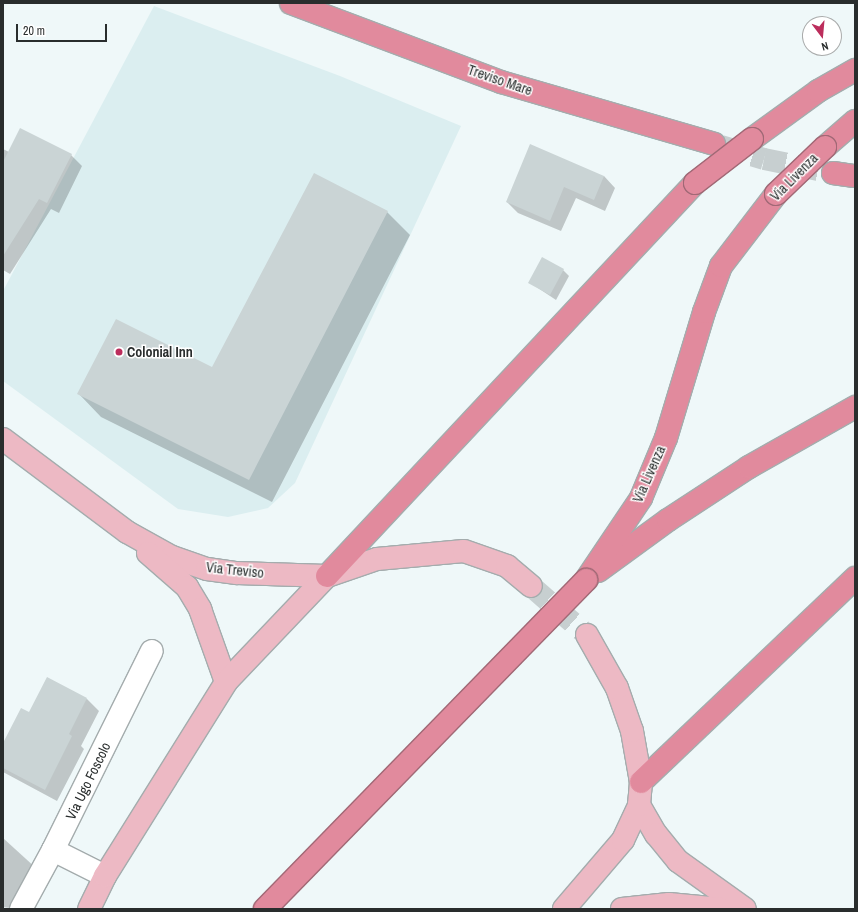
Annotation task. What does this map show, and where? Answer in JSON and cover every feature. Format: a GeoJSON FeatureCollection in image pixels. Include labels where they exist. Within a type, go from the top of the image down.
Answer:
{"type":"FeatureCollection","features":[{"type":"Feature","properties":{"kind":"highway","name":"Treviso Mare"},"geometry":{"type":"LineString","coordinates":[[290,3],[501,82],[714,144]]}},
{"type":"Feature","properties":{"kind":"highway"},"geometry":{"type":"LineString","coordinates":[[327,576],[695,183],[818,91],[855,70]]}},
{"type":"Feature","properties":{"kind":"highway","name":"Via Livenza"},"geometry":{"type":"LineString","coordinates":[[586,580],[641,498],[666,438],[704,312],[721,266],[776,194],[825,146],[855,121]]}},
{"type":"Feature","properties":{"kind":"highway"},"geometry":{"type":"LineString","coordinates":[[833,173],[855,176]]}},
{"type":"Feature","properties":{"kind":"highway"},"geometry":{"type":"LineString","coordinates":[[265,909],[586,580],[668,520],[749,467],[855,407]]}},
{"type":"Feature","properties":{"kind":"highway"},"geometry":{"type":"LineString","coordinates":[[640,782],[855,578]]}},
{"type":"Feature","properties":{"kind":"main road","name":"Via Treviso"},"geometry":{"type":"LineString","coordinates":[[3,439],[127,532],[187,588],[200,609],[226,682]]}},
{"type":"Feature","properties":{"kind":"main road","name":"Via Treviso"},"geometry":{"type":"LineString","coordinates":[[127,532],[172,557],[207,569],[237,573],[327,576]]}},
{"type":"Feature","properties":{"kind":"main road"},"geometry":{"type":"LineString","coordinates":[[89,909],[105,876],[226,682],[327,576],[377,559],[464,551],[508,566],[531,586]]}},
{"type":"Feature","properties":{"kind":"main road"},"geometry":{"type":"LineString","coordinates":[[564,909],[623,840],[639,805],[640,782],[632,731],[617,688],[587,635]]}},
{"type":"Feature","properties":{"kind":"main road"},"geometry":{"type":"LineString","coordinates":[[639,805],[656,834],[678,861],[745,909]]}},
{"type":"Feature","properties":{"kind":"main road"},"geometry":{"type":"LineString","coordinates":[[622,909],[669,904],[721,909]]}},
{"type":"Feature","properties":{"kind":"street","name":"Via Ugo Foscolo"},"geometry":{"type":"LineString","coordinates":[[21,909],[54,850],[152,651]]}},
{"type":"Feature","properties":{"kind":"street"},"geometry":{"type":"LineString","coordinates":[[54,850],[105,876]]}},
{"type":"Feature","properties":{"kind":"shaded area"},"geometry":{"type":"Polygon","coordinates":[[[154,6],[340,76],[461,126],[295,483],[268,508],[228,517],[178,509],[3,381],[3,291],[154,6]]]}},
{"type":"Feature","properties":{"kind":"building"},"geometry":{"type":"Polygon","coordinates":[[[20,128],[72,154],[47,203],[39,199],[3,256],[3,162],[20,128]]]}},
{"type":"Feature","properties":{"kind":"building"},"geometry":{"type":"Polygon","coordinates":[[[530,144],[604,176],[594,200],[564,187],[550,221],[506,202],[530,144]]]}},
{"type":"Feature","properties":{"kind":"building"},"geometry":{"type":"Polygon","coordinates":[[[314,173],[388,211],[249,480],[77,394],[116,319],[212,367],[314,173]]]}},
{"type":"Feature","properties":{"kind":"building"},"geometry":{"type":"Polygon","coordinates":[[[542,257],[564,269],[550,295],[528,283],[542,257]]]}},
{"type":"Feature","properties":{"kind":"building"},"geometry":{"type":"Polygon","coordinates":[[[47,677],[87,698],[69,734],[72,736],[45,790],[3,768],[3,743],[21,708],[29,712],[47,677]]]}},
{"type":"Feature","properties":{"kind":"tunnel"},"geometry":{"type":"LineString","coordinates":[[721,146],[764,159],[833,173]]}},
{"type":"Feature","properties":{"kind":"tunnel"},"geometry":{"type":"LineString","coordinates":[[531,586],[587,635]]}},
{"type":"Feature","properties":{"kind":"place","name":"Colonial Inn"},"geometry":{"type":"Point","coordinates":[119,352]}}]}
